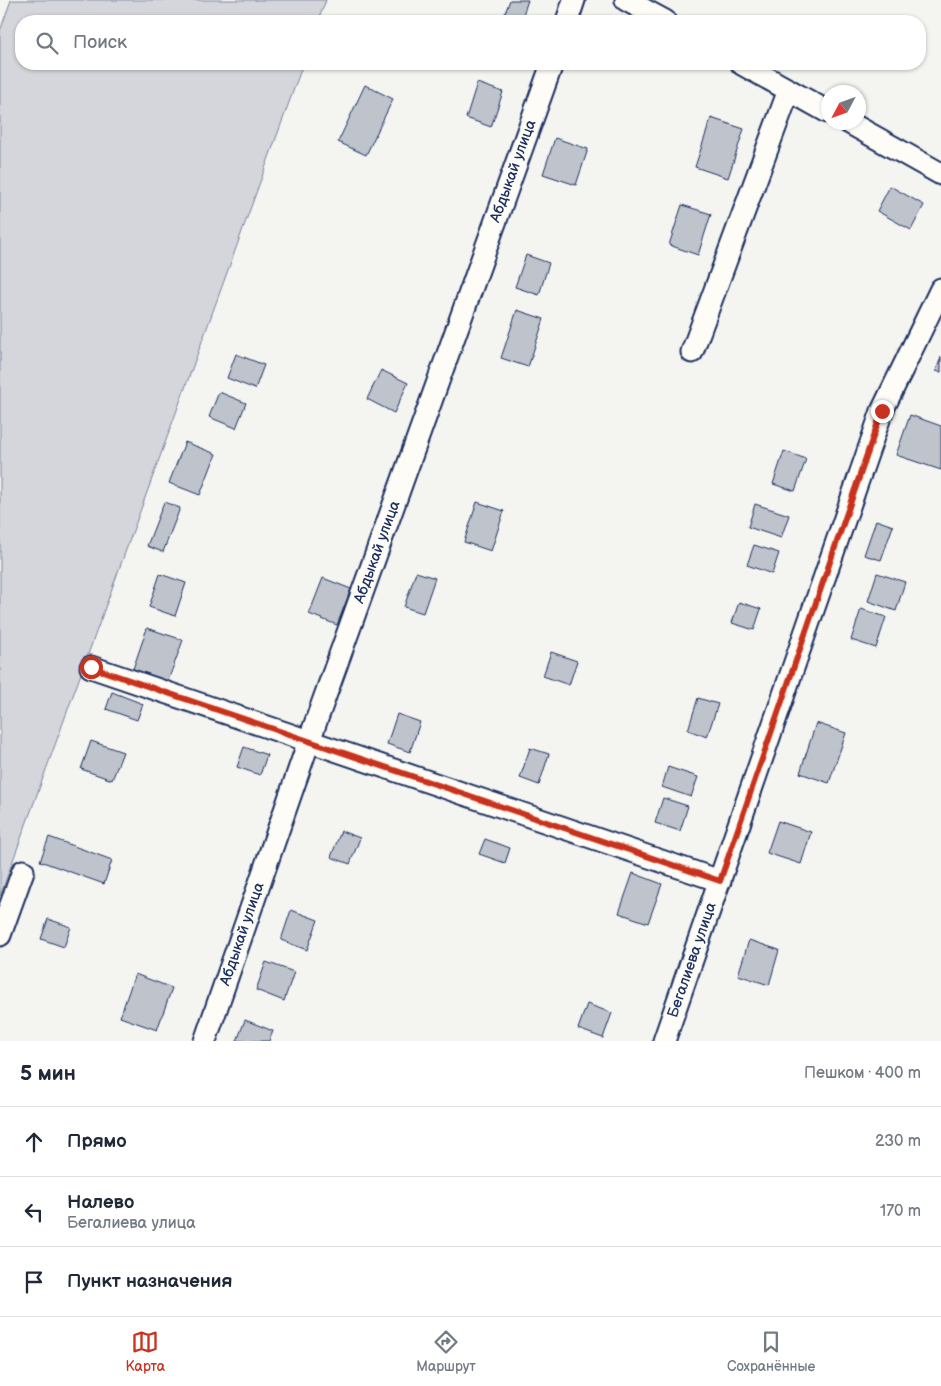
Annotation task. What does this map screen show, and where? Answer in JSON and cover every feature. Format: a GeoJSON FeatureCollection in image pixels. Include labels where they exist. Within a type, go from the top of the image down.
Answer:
{"type":"FeatureCollection","features":[{"type":"Feature","properties":{"kind":"street"},"geometry":{"type":"LineString","coordinates":[[569,15],[574,0]]}},
{"type":"Feature","properties":{"kind":"street"},"geometry":{"type":"LineString","coordinates":[[626,0],[654,15]]}},
{"type":"Feature","properties":{"kind":"street","name":"Абдыкай улица"},"geometry":{"type":"LineString","coordinates":[[205,1041],[309,741],[550,70]]}},
{"type":"Feature","properties":{"kind":"street"},"geometry":{"type":"LineString","coordinates":[[753,70],[821,108]]}},
{"type":"Feature","properties":{"kind":"street"},"geometry":{"type":"LineString","coordinates":[[692,352],[789,90]]}},
{"type":"Feature","properties":{"kind":"street"},"geometry":{"type":"LineString","coordinates":[[862,130],[941,174]]}},
{"type":"Feature","properties":{"kind":"street","name":"Бегалиева улица"},"geometry":{"type":"LineString","coordinates":[[664,1041],[882,411],[941,290]]}},
{"type":"Feature","properties":{"kind":"street"},"geometry":{"type":"LineString","coordinates":[[91,667],[720,881]]}},
{"type":"Feature","properties":{"kind":"street"},"geometry":{"type":"LineString","coordinates":[[0,935],[23,871]]}},
{"type":"Feature","properties":{"kind":"shaded area"},"geometry":{"type":"Polygon","coordinates":[[[11,0],[326,0],[320,15],[15,15],[15,70],[301,70],[0,896],[0,31],[11,0]]]}},
{"type":"Feature","properties":{"kind":"building"},"geometry":{"type":"Polygon","coordinates":[[[510,0],[528,0],[523,15],[504,15],[510,0]]]}},
{"type":"Feature","properties":{"kind":"building"},"geometry":{"type":"Polygon","coordinates":[[[477,83],[503,92],[491,127],[466,118],[477,83]]]}},
{"type":"Feature","properties":{"kind":"building"},"geometry":{"type":"Polygon","coordinates":[[[365,85],[393,99],[366,155],[338,142],[365,85]]]}},
{"type":"Feature","properties":{"kind":"building"},"geometry":{"type":"Polygon","coordinates":[[[711,118],[744,129],[728,178],[695,167],[711,118]]]}},
{"type":"Feature","properties":{"kind":"building"},"geometry":{"type":"Polygon","coordinates":[[[555,138],[588,149],[576,185],[543,174],[555,138]]]}},
{"type":"Feature","properties":{"kind":"building"},"geometry":{"type":"Polygon","coordinates":[[[890,186],[924,205],[911,230],[877,211],[890,186]]]}},
{"type":"Feature","properties":{"kind":"building"},"geometry":{"type":"Polygon","coordinates":[[[682,205],[711,214],[698,255],[669,245],[682,205]]]}},
{"type":"Feature","properties":{"kind":"building"},"geometry":{"type":"Polygon","coordinates":[[[526,255],[549,263],[539,295],[515,287],[526,255]]]}},
{"type":"Feature","properties":{"kind":"building"},"geometry":{"type":"Polygon","coordinates":[[[517,310],[544,319],[528,367],[501,358],[517,310]]]}},
{"type":"Feature","properties":{"kind":"building"},"geometry":{"type":"Polygon","coordinates":[[[236,354],[264,365],[255,389],[227,378],[236,354]]]}},
{"type":"Feature","properties":{"kind":"building"},"geometry":{"type":"Polygon","coordinates":[[[941,357],[941,372],[936,371],[941,357]]]}},
{"type":"Feature","properties":{"kind":"building"},"geometry":{"type":"Polygon","coordinates":[[[381,370],[408,383],[394,413],[367,399],[381,370]]]}},
{"type":"Feature","properties":{"kind":"building"},"geometry":{"type":"Polygon","coordinates":[[[219,392],[246,403],[236,428],[209,417],[219,392]]]}},
{"type":"Feature","properties":{"kind":"building"},"geometry":{"type":"Polygon","coordinates":[[[910,415],[941,426],[941,470],[896,455],[910,415]]]}},
{"type":"Feature","properties":{"kind":"building"},"geometry":{"type":"Polygon","coordinates":[[[185,442],[216,454],[200,495],[169,483],[185,442]]]}},
{"type":"Feature","properties":{"kind":"building"},"geometry":{"type":"Polygon","coordinates":[[[784,451],[806,459],[795,491],[773,484],[784,451]]]}},
{"type":"Feature","properties":{"kind":"building"},"geometry":{"type":"Polygon","coordinates":[[[164,502],[180,508],[163,552],[147,546],[164,502]]]}},
{"type":"Feature","properties":{"kind":"building"},"geometry":{"type":"Polygon","coordinates":[[[477,502],[504,511],[491,551],[464,542],[477,502]]]}},
{"type":"Feature","properties":{"kind":"building"},"geometry":{"type":"Polygon","coordinates":[[[755,504],[789,515],[781,538],[748,527],[755,504]]]}},
{"type":"Feature","properties":{"kind":"building"},"geometry":{"type":"Polygon","coordinates":[[[876,520],[893,526],[881,560],[864,555],[876,520]]]}},
{"type":"Feature","properties":{"kind":"building"},"geometry":{"type":"Polygon","coordinates":[[[754,545],[779,553],[772,574],[747,565],[754,545]]]}},
{"type":"Feature","properties":{"kind":"building"},"geometry":{"type":"Polygon","coordinates":[[[416,572],[435,578],[423,613],[404,607],[416,572]]]}},
{"type":"Feature","properties":{"kind":"building"},"geometry":{"type":"Polygon","coordinates":[[[877,573],[905,582],[896,611],[868,601],[877,573]]]}},
{"type":"Feature","properties":{"kind":"building"},"geometry":{"type":"Polygon","coordinates":[[[160,574],[186,583],[175,616],[149,607],[160,574]]]}},
{"type":"Feature","properties":{"kind":"building"},"geometry":{"type":"Polygon","coordinates":[[[323,578],[351,589],[337,625],[309,614],[323,578]]]}},
{"type":"Feature","properties":{"kind":"building"},"geometry":{"type":"Polygon","coordinates":[[[739,602],[761,609],[754,630],[732,623],[739,602]]]}},
{"type":"Feature","properties":{"kind":"building"},"geometry":{"type":"Polygon","coordinates":[[[861,609],[886,617],[876,648],[851,640],[861,609]]]}},
{"type":"Feature","properties":{"kind":"building"},"geometry":{"type":"Polygon","coordinates":[[[147,628],[183,640],[168,681],[133,669],[147,628]]]}},
{"type":"Feature","properties":{"kind":"building"},"geometry":{"type":"Polygon","coordinates":[[[551,652],[577,661],[569,685],[543,676],[551,652]]]}},
{"type":"Feature","properties":{"kind":"building"},"geometry":{"type":"Polygon","coordinates":[[[112,692],[143,704],[137,720],[106,709],[112,692]]]}},
{"type":"Feature","properties":{"kind":"building"},"geometry":{"type":"Polygon","coordinates":[[[698,698],[718,704],[707,737],[688,730],[698,698]]]}},
{"type":"Feature","properties":{"kind":"building"},"geometry":{"type":"Polygon","coordinates":[[[397,714],[420,722],[410,752],[387,744],[397,714]]]}},
{"type":"Feature","properties":{"kind":"building"},"geometry":{"type":"Polygon","coordinates":[[[816,723],[846,733],[829,783],[800,773],[816,723]]]}},
{"type":"Feature","properties":{"kind":"building"},"geometry":{"type":"Polygon","coordinates":[[[91,741],[123,752],[112,780],[81,769],[91,741]]]}},
{"type":"Feature","properties":{"kind":"building"},"geometry":{"type":"Polygon","coordinates":[[[244,747],[267,755],[260,775],[237,767],[244,747]]]}},
{"type":"Feature","properties":{"kind":"building"},"geometry":{"type":"Polygon","coordinates":[[[530,748],[549,754],[539,785],[520,778],[530,748]]]}},
{"type":"Feature","properties":{"kind":"building"},"geometry":{"type":"Polygon","coordinates":[[[668,767],[698,777],[691,797],[662,787],[668,767]]]}},
{"type":"Feature","properties":{"kind":"building"},"geometry":{"type":"Polygon","coordinates":[[[663,798],[688,806],[680,831],[655,823],[663,798]]]}},
{"type":"Feature","properties":{"kind":"building"},"geometry":{"type":"Polygon","coordinates":[[[778,821],[811,832],[801,864],[767,853],[778,821]]]}},
{"type":"Feature","properties":{"kind":"building"},"geometry":{"type":"Polygon","coordinates":[[[341,831],[360,838],[350,864],[331,857],[341,831]]]}},
{"type":"Feature","properties":{"kind":"building"},"geometry":{"type":"Polygon","coordinates":[[[49,837],[112,860],[104,884],[40,861],[49,837]]]}},
{"type":"Feature","properties":{"kind":"building"},"geometry":{"type":"Polygon","coordinates":[[[485,839],[510,848],[505,863],[479,854],[485,839]]]}},
{"type":"Feature","properties":{"kind":"building"},"geometry":{"type":"Polygon","coordinates":[[[633,873],[662,884],[648,923],[619,913],[633,873]]]}},
{"type":"Feature","properties":{"kind":"building"},"geometry":{"type":"Polygon","coordinates":[[[291,910],[318,920],[307,950],[281,940],[291,910]]]}},
{"type":"Feature","properties":{"kind":"building"},"geometry":{"type":"Polygon","coordinates":[[[48,919],[71,927],[64,947],[41,939],[48,919]]]}},
{"type":"Feature","properties":{"kind":"building"},"geometry":{"type":"Polygon","coordinates":[[[749,940],[779,950],[769,985],[738,975],[749,940]]]}},
{"type":"Feature","properties":{"kind":"building"},"geometry":{"type":"Polygon","coordinates":[[[266,962],[294,972],[284,1001],[256,990],[266,962]]]}},
{"type":"Feature","properties":{"kind":"building"},"geometry":{"type":"Polygon","coordinates":[[[135,974],[172,988],[157,1030],[120,1017],[135,974]]]}},
{"type":"Feature","properties":{"kind":"building"},"geometry":{"type":"Polygon","coordinates":[[[587,1004],[612,1013],[603,1038],[578,1029],[587,1004]]]}},
{"type":"Feature","properties":{"kind":"building"},"geometry":{"type":"Polygon","coordinates":[[[245,1020],[273,1031],[269,1041],[237,1041],[245,1020]]]}},
{"type":"Feature","properties":{"kind":"route"},"geometry":{"type":"LineString","coordinates":[[91,667],[720,881],[882,411]]}}]}
